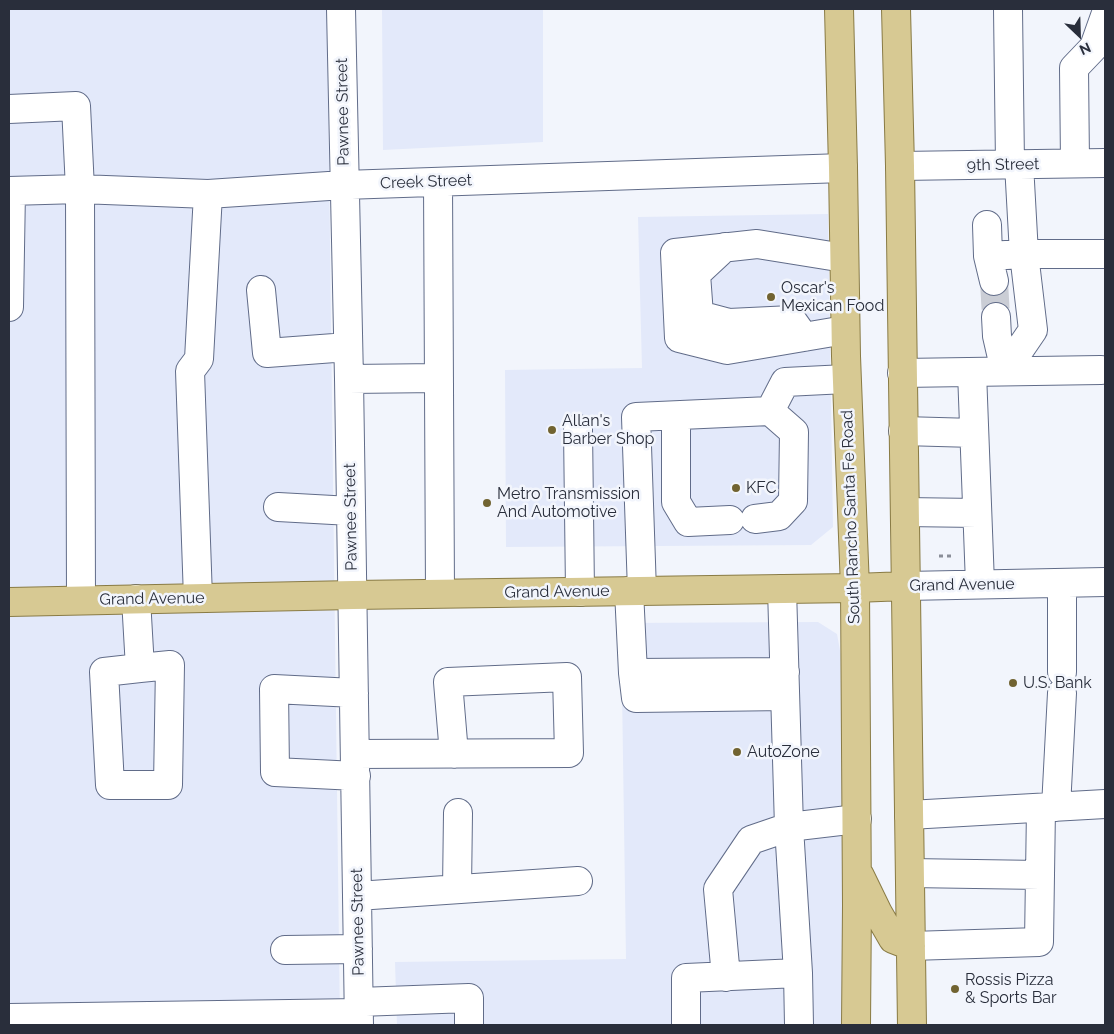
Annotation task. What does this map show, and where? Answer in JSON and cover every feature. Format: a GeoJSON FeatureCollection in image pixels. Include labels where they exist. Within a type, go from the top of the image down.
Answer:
{"type":"FeatureCollection","features":[{"type":"Feature","properties":{"kind":"main road","name":"South Rancho Santa Fe Road"},"geometry":{"type":"LineString","coordinates":[[840,9],[846,379],[855,588],[856,1025]]}},
{"type":"Feature","properties":{"kind":"main road"},"geometry":{"type":"LineString","coordinates":[[896,9],[900,166],[912,1025]]}},
{"type":"Feature","properties":{"kind":"main road","name":"Grand Avenue"},"geometry":{"type":"LineString","coordinates":[[9,602],[906,586]]}},
{"type":"Feature","properties":{"kind":"main road"},"geometry":{"type":"LineString","coordinates":[[857,868],[878,913],[893,939],[911,946]]}},
{"type":"Feature","properties":{"kind":"street","name":"Pawnee Street"},"geometry":{"type":"LineString","coordinates":[[341,9],[359,1013]]}},
{"type":"Feature","properties":{"kind":"street"},"geometry":{"type":"LineString","coordinates":[[1005,371],[1033,330],[1014,164],[1008,9]]}},
{"type":"Feature","properties":{"kind":"street"},"geometry":{"type":"LineString","coordinates":[[1075,163],[1074,68],[1094,47],[1105,16]]}},
{"type":"Feature","properties":{"kind":"street"},"geometry":{"type":"LineString","coordinates":[[9,109],[76,106],[80,189],[81,600]]}},
{"type":"Feature","properties":{"kind":"street","name":"9th Street"},"geometry":{"type":"LineString","coordinates":[[900,166],[1105,163]]}},
{"type":"Feature","properties":{"kind":"street","name":"Creek Street"},"geometry":{"type":"LineString","coordinates":[[10,191],[80,189],[208,194],[344,185],[843,168]]}},
{"type":"Feature","properties":{"kind":"street"},"geometry":{"type":"LineString","coordinates":[[438,182],[440,594]]}},
{"type":"Feature","properties":{"kind":"street"},"geometry":{"type":"LineString","coordinates":[[9,307],[10,191]]}},
{"type":"Feature","properties":{"kind":"street"},"geometry":{"type":"LineString","coordinates":[[198,598],[190,371],[198,359],[208,194]]}},
{"type":"Feature","properties":{"kind":"street"},"geometry":{"type":"LineString","coordinates":[[987,226],[991,269],[1024,254],[1105,254]]}},
{"type":"Feature","properties":{"kind":"street"},"geometry":{"type":"LineString","coordinates":[[844,258],[757,244],[725,247],[696,274],[699,315],[729,323],[792,320],[804,337],[845,330]]}},
{"type":"Feature","properties":{"kind":"street"},"geometry":{"type":"LineString","coordinates":[[261,290],[267,353],[348,347]]}},
{"type":"Feature","properties":{"kind":"street"},"geometry":{"type":"LineString","coordinates":[[996,317],[1005,371]]}},
{"type":"Feature","properties":{"kind":"street"},"geometry":{"type":"LineString","coordinates":[[902,373],[1101,370]]}},
{"type":"Feature","properties":{"kind":"street"},"geometry":{"type":"LineString","coordinates":[[972,372],[980,584]]}},
{"type":"Feature","properties":{"kind":"street"},"geometry":{"type":"LineString","coordinates":[[349,379],[439,378]]}},
{"type":"Feature","properties":{"kind":"street"},"geometry":{"type":"LineString","coordinates":[[770,411],[785,382],[846,379]]}},
{"type":"Feature","properties":{"kind":"street"},"geometry":{"type":"LineString","coordinates":[[676,416],[676,502],[688,522],[778,516],[793,501],[794,432],[770,411],[636,417],[634,673],[636,698],[785,684]]}},
{"type":"Feature","properties":{"kind":"street"},"geometry":{"type":"LineString","coordinates":[[578,430],[580,592]]}},
{"type":"Feature","properties":{"kind":"street"},"geometry":{"type":"LineString","coordinates":[[903,431],[974,433]]}},
{"type":"Feature","properties":{"kind":"street"},"geometry":{"type":"LineString","coordinates":[[278,508],[351,511]]}},
{"type":"Feature","properties":{"kind":"street"},"geometry":{"type":"LineString","coordinates":[[905,512],[977,513]]}},
{"type":"Feature","properties":{"kind":"street","name":"Grand Avenue"},"geometry":{"type":"LineString","coordinates":[[906,586],[1105,582]]}},
{"type":"Feature","properties":{"kind":"street"},"geometry":{"type":"LineString","coordinates":[[911,946],[1039,942],[1040,875],[1062,683],[1062,583]]}},
{"type":"Feature","properties":{"kind":"street"},"geometry":{"type":"LineString","coordinates":[[782,589],[789,827],[798,973],[799,1025]]}},
{"type":"Feature","properties":{"kind":"street"},"geometry":{"type":"LineString","coordinates":[[136,599],[140,668]]}},
{"type":"Feature","properties":{"kind":"street"},"geometry":{"type":"LineString","coordinates":[[170,665],[168,785],[110,785],[104,672],[140,668],[170,665]]}},
{"type":"Feature","properties":{"kind":"street"},"geometry":{"type":"LineString","coordinates":[[354,692],[274,689],[275,772],[454,754],[569,753],[567,677],[448,682],[454,754]]}},
{"type":"Feature","properties":{"kind":"street"},"geometry":{"type":"LineString","coordinates":[[909,815],[1105,804]]}},
{"type":"Feature","properties":{"kind":"street"},"geometry":{"type":"LineString","coordinates":[[457,889],[458,813]]}},
{"type":"Feature","properties":{"kind":"street"},"geometry":{"type":"LineString","coordinates":[[726,977],[718,889],[751,840],[789,827],[857,819]]}},
{"type":"Feature","properties":{"kind":"street"},"geometry":{"type":"LineString","coordinates":[[910,873],[1040,875]]}},
{"type":"Feature","properties":{"kind":"street"},"geometry":{"type":"LineString","coordinates":[[357,896],[578,881]]}},
{"type":"Feature","properties":{"kind":"street"},"geometry":{"type":"LineString","coordinates":[[285,950],[358,949]]}},
{"type":"Feature","properties":{"kind":"street"},"geometry":{"type":"LineString","coordinates":[[686,1025],[686,978],[798,973]]}},
{"type":"Feature","properties":{"kind":"street"},"geometry":{"type":"LineString","coordinates":[[9,1018],[359,1013],[469,998],[469,1025]]}},
{"type":"Feature","properties":{"kind":"shaded area"},"geometry":{"type":"Polygon","coordinates":[[[9,9],[327,9],[340,1025],[9,1025],[9,9]]]}},
{"type":"Feature","properties":{"kind":"shaded area"},"geometry":{"type":"Polygon","coordinates":[[[382,9],[543,9],[543,142],[383,150],[382,9]]]}},
{"type":"Feature","properties":{"kind":"shaded area"},"geometry":{"type":"Polygon","coordinates":[[[828,214],[833,527],[811,545],[506,547],[505,370],[642,368],[638,217],[828,214]]]}},
{"type":"Feature","properties":{"kind":"shaded area"},"geometry":{"type":"Polygon","coordinates":[[[818,622],[837,634],[841,656],[846,1025],[397,1025],[395,962],[626,959],[621,623],[818,622]]]}},
{"type":"Feature","properties":{"kind":"tunnel"},"geometry":{"type":"LineString","coordinates":[[994,281],[996,317]]}},
{"type":"Feature","properties":{"kind":"place","name":"Oscar's Mexican Food"},"geometry":{"type":"Point","coordinates":[771,297]}},
{"type":"Feature","properties":{"kind":"place","name":"Allan's Barber Shop"},"geometry":{"type":"Point","coordinates":[552,430]}},
{"type":"Feature","properties":{"kind":"place","name":"KFC"},"geometry":{"type":"Point","coordinates":[736,488]}},
{"type":"Feature","properties":{"kind":"place","name":"Metro Transmission And Automotive"},"geometry":{"type":"Point","coordinates":[487,503]}},
{"type":"Feature","properties":{"kind":"place","name":"U.S. Bank"},"geometry":{"type":"Point","coordinates":[1013,683]}},
{"type":"Feature","properties":{"kind":"place","name":"AutoZone"},"geometry":{"type":"Point","coordinates":[737,752]}},
{"type":"Feature","properties":{"kind":"place","name":"Rossis Pizza & Sports Bar"},"geometry":{"type":"Point","coordinates":[955,989]}}]}
